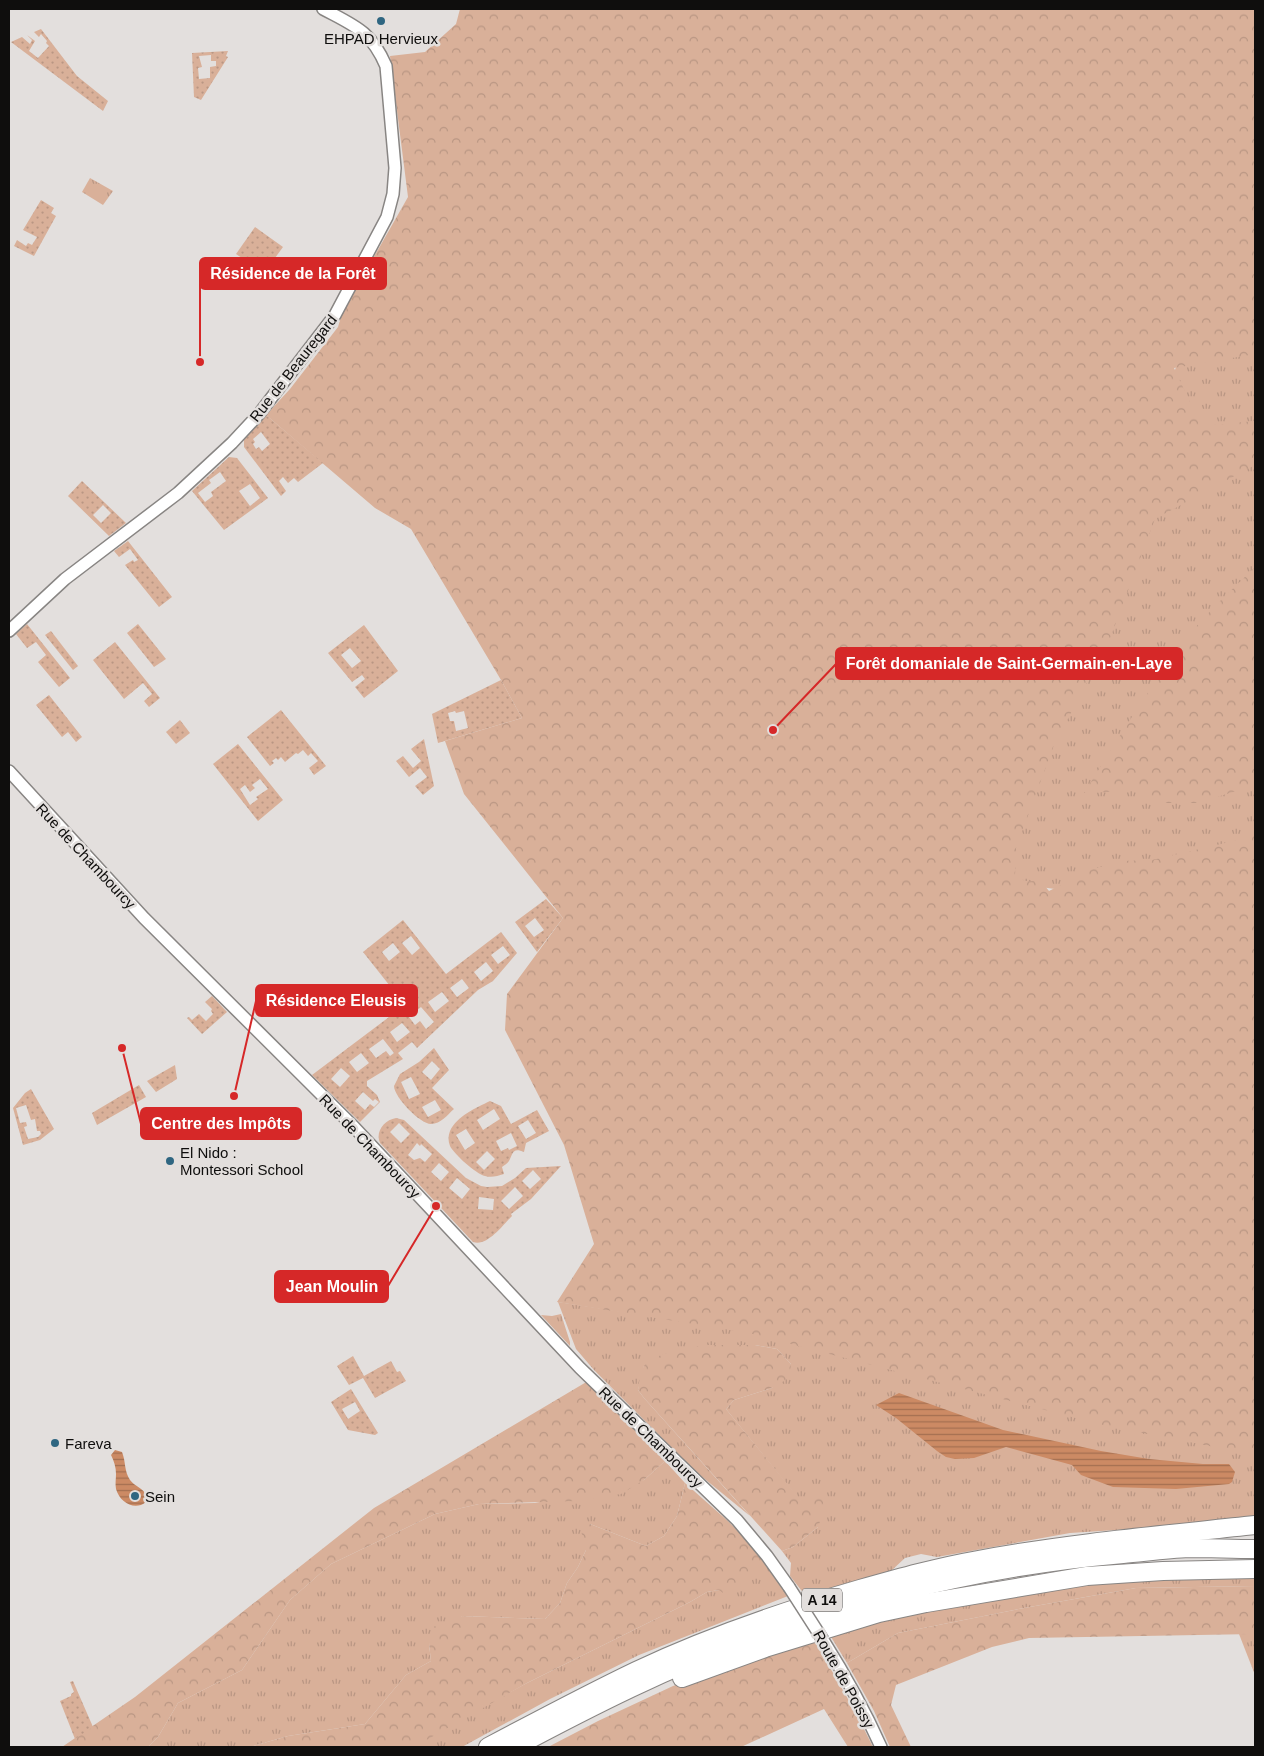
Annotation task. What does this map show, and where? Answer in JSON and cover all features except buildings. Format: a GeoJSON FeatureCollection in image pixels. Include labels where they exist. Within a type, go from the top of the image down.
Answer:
{"type":"FeatureCollection","features":[{"type":"Feature","properties":{"kind":"highway"},"geometry":{"type":"LineString","coordinates":[[1180,1533],[1255,1525]]}},
{"type":"Feature","properties":{"kind":"highway","name":"A 14"},"geometry":{"type":"LineString","coordinates":[[488,1747],[638,1670],[745,1625],[820,1600],[891,1580],[978,1560],[1080,1544],[1180,1533],[1255,1535]]}},
{"type":"Feature","properties":{"kind":"highway","name":"A 14"},"geometry":{"type":"LineString","coordinates":[[515,1747],[646,1681],[750,1638],[825,1613],[895,1593],[981,1573],[1082,1558],[1188,1548],[1255,1549]]}},
{"type":"Feature","properties":{"kind":"highway"},"geometry":{"type":"LineString","coordinates":[[558,1724],[583,1719],[656,1688],[765,1648],[878,1613],[1087,1576],[1163,1571],[1255,1569]]}},
{"type":"Feature","properties":{"kind":"street","name":"Rue de Beauregard"},"geometry":{"type":"LineString","coordinates":[[9,631],[65,579],[178,493],[240,434],[264,407],[335,316],[386,217],[393,194],[395,168],[386,66],[380,52],[370,37],[358,27],[322,9]]}},
{"type":"Feature","properties":{"kind":"street","name":"Rue de Chambourcy"},"geometry":{"type":"LineString","coordinates":[[9,772],[144,918],[354,1127],[580,1368],[737,1520],[767,1556],[789,1587]]}},
{"type":"Feature","properties":{"kind":"street","name":"Route de Poissy"},"geometry":{"type":"LineString","coordinates":[[789,1587],[858,1700],[881,1747]]}},
{"type":"Feature","properties":{"kind":"green space"},"geometry":{"type":"Polygon","coordinates":[[[460,9],[1255,9],[1255,354],[1174,368],[1201,426],[1255,421],[1255,465],[1155,519],[1109,641],[1054,745],[1016,848],[1015,876],[1025,881],[1041,881],[1049,891],[1090,870],[1121,861],[1152,860],[1255,836],[1255,1455],[1103,1425],[749,1333],[557,1302],[594,1244],[564,1145],[505,1030],[507,994],[563,918],[464,794],[445,741],[522,718],[411,529],[375,508],[266,415],[290,389],[338,327],[342,313],[408,197],[390,56],[425,52],[456,24],[460,9]]]}},
{"type":"Feature","properties":{"kind":"green space"},"geometry":{"type":"Polygon","coordinates":[[[41,29],[77,76],[108,101],[103,111],[11,42],[22,37],[30,44],[32,40],[27,35],[35,41],[29,51],[38,58],[49,46],[41,34],[39,37],[34,32],[41,29]]]}},
{"type":"Feature","properties":{"kind":"green space"},"geometry":{"type":"Polygon","coordinates":[[[228,51],[226,56],[228,57],[201,100],[194,97],[192,53],[228,51]],[[211,55],[199,56],[202,67],[198,68],[199,79],[210,78],[210,67],[216,66],[216,61],[211,61],[211,55]]]}},
{"type":"Feature","properties":{"kind":"green space"},"geometry":{"type":"Polygon","coordinates":[[[1255,130],[1255,916],[989,880],[1175,370],[1255,130]]]}},
{"type":"Feature","properties":{"kind":"green space"},"geometry":{"type":"Polygon","coordinates":[[[90,178],[113,191],[103,205],[82,192],[90,178]]]}},
{"type":"Feature","properties":{"kind":"green space"},"geometry":{"type":"Polygon","coordinates":[[[41,200],[54,208],[51,213],[56,216],[34,256],[14,246],[17,240],[26,246],[28,243],[32,245],[37,237],[23,230],[41,200]]]}},
{"type":"Feature","properties":{"kind":"green space"},"geometry":{"type":"Polygon","coordinates":[[[255,227],[283,247],[264,273],[236,254],[255,227]]]}},
{"type":"Feature","properties":{"kind":"green space"},"geometry":{"type":"Polygon","coordinates":[[[266,415],[323,463],[298,482],[294,478],[288,483],[283,477],[279,481],[286,491],[281,496],[244,447],[244,440],[266,415]],[[261,432],[253,439],[256,449],[259,447],[262,451],[270,444],[261,432]]]}},
{"type":"Feature","properties":{"kind":"green space"},"geometry":{"type":"Polygon","coordinates":[[[229,457],[237,458],[268,498],[224,530],[192,491],[229,457]],[[220,472],[209,480],[211,483],[198,493],[205,502],[213,496],[211,492],[226,481],[220,472]],[[250,484],[239,491],[250,506],[260,498],[250,484]]]}},
{"type":"Feature","properties":{"kind":"green space"},"geometry":{"type":"Polygon","coordinates":[[[82,481],[126,523],[109,536],[68,496],[82,481]],[[103,505],[93,515],[101,523],[111,513],[103,505]]]}},
{"type":"Feature","properties":{"kind":"green space"},"geometry":{"type":"Polygon","coordinates":[[[128,541],[172,597],[159,607],[125,565],[133,560],[134,562],[138,560],[130,549],[119,557],[114,551],[128,541]]]}},
{"type":"Feature","properties":{"kind":"green space"},"geometry":{"type":"Polygon","coordinates":[[[1255,567],[1255,790],[1233,792],[1198,803],[1162,803],[1143,798],[1135,787],[1108,792],[1084,793],[1135,712],[1176,652],[1206,616],[1255,567]]]}},
{"type":"Feature","properties":{"kind":"green space"},"geometry":{"type":"Polygon","coordinates":[[[27,624],[70,678],[59,687],[38,662],[46,655],[36,642],[27,648],[16,634],[27,624]]]}},
{"type":"Feature","properties":{"kind":"green space"},"geometry":{"type":"Polygon","coordinates":[[[138,624],[166,659],[154,667],[127,633],[138,624]]]}},
{"type":"Feature","properties":{"kind":"green space"},"geometry":{"type":"Polygon","coordinates":[[[364,625],[398,671],[364,698],[355,687],[365,679],[362,675],[352,682],[328,653],[364,625]],[[350,648],[341,655],[352,668],[361,661],[350,648]]]}},
{"type":"Feature","properties":{"kind":"green space"},"geometry":{"type":"Polygon","coordinates":[[[51,631],[78,666],[73,670],[45,635],[51,631]]]}},
{"type":"Feature","properties":{"kind":"green space"},"geometry":{"type":"Polygon","coordinates":[[[115,642],[160,698],[149,707],[144,701],[152,694],[143,683],[124,699],[93,660],[115,642]]]}},
{"type":"Feature","properties":{"kind":"green space"},"geometry":{"type":"Polygon","coordinates":[[[501,680],[522,718],[438,743],[432,714],[501,680]],[[455,711],[448,713],[450,721],[454,721],[456,731],[468,728],[464,711],[456,713],[455,711]]]}},
{"type":"Feature","properties":{"kind":"green space"},"geometry":{"type":"Polygon","coordinates":[[[49,695],[82,737],[76,742],[68,732],[62,737],[36,705],[49,695]]]}},
{"type":"Feature","properties":{"kind":"green space"},"geometry":{"type":"Polygon","coordinates":[[[281,710],[326,766],[314,775],[309,768],[318,761],[311,753],[308,756],[303,750],[285,762],[281,757],[278,760],[276,758],[270,766],[247,737],[281,710]]]}},
{"type":"Feature","properties":{"kind":"green space"},"geometry":{"type":"Polygon","coordinates":[[[180,720],[190,733],[176,744],[166,732],[180,720]]]}},
{"type":"Feature","properties":{"kind":"green space"},"geometry":{"type":"Polygon","coordinates":[[[424,739],[434,786],[423,795],[415,786],[427,777],[420,768],[409,777],[396,761],[403,756],[413,768],[421,761],[411,749],[424,739]]]}},
{"type":"Feature","properties":{"kind":"green space"},"geometry":{"type":"Polygon","coordinates":[[[238,744],[283,800],[258,821],[213,764],[238,744]],[[260,779],[252,785],[255,788],[250,792],[245,785],[240,789],[250,805],[258,799],[256,797],[268,789],[260,779]]]}},
{"type":"Feature","properties":{"kind":"green space"},"geometry":{"type":"Polygon","coordinates":[[[546,899],[563,918],[537,952],[515,922],[546,899]],[[535,918],[525,926],[534,937],[544,930],[535,918]]]}},
{"type":"Feature","properties":{"kind":"green space"},"geometry":{"type":"Polygon","coordinates":[[[403,920],[446,974],[501,932],[517,953],[493,981],[478,990],[417,1048],[412,1042],[398,1053],[403,1059],[367,1081],[367,1086],[377,1095],[380,1102],[360,1122],[312,1075],[405,1005],[363,952],[403,920]],[[411,936],[402,943],[412,955],[420,948],[411,936]],[[393,943],[382,952],[389,961],[400,952],[393,943]],[[503,946],[491,955],[498,964],[510,955],[503,946]],[[486,962],[474,972],[481,981],[493,971],[486,962]],[[462,979],[450,988],[457,997],[469,988],[462,979]],[[442,992],[428,1002],[435,1012],[449,1001],[442,992]],[[421,1007],[409,1017],[415,1025],[420,1021],[426,1029],[434,1022],[421,1007]],[[402,1023],[390,1032],[397,1042],[410,1032],[402,1023]],[[383,1039],[369,1049],[376,1058],[386,1051],[390,1056],[394,1053],[383,1039]],[[361,1053],[349,1062],[357,1072],[369,1063],[361,1053]],[[341,1068],[331,1079],[340,1087],[350,1076],[341,1068]],[[363,1092],[355,1101],[365,1110],[370,1104],[374,1107],[379,1102],[375,1099],[373,1101],[363,1092]]]}},
{"type":"Feature","properties":{"kind":"green space"},"geometry":{"type":"Polygon","coordinates":[[[212,996],[227,1012],[202,1034],[187,1018],[189,1017],[192,1020],[199,1014],[206,1021],[213,1014],[212,1009],[205,1002],[212,996]]]}},
{"type":"Feature","properties":{"kind":"green space"},"geometry":{"type":"Polygon","coordinates":[[[434,1048],[449,1070],[432,1088],[454,1109],[444,1119],[435,1124],[426,1123],[414,1115],[395,1091],[394,1086],[400,1074],[419,1062],[434,1048]],[[432,1061],[422,1072],[431,1080],[440,1069],[432,1061]],[[411,1077],[401,1082],[409,1099],[420,1094],[411,1077]],[[435,1100],[422,1107],[428,1117],[441,1110],[435,1100]]]}},
{"type":"Feature","properties":{"kind":"green space"},"geometry":{"type":"Polygon","coordinates":[[[175,1065],[177,1079],[156,1092],[147,1081],[175,1065]]]}},
{"type":"Feature","properties":{"kind":"green space"},"geometry":{"type":"Polygon","coordinates":[[[139,1085],[146,1097],[97,1125],[92,1113],[139,1085]]]}},
{"type":"Feature","properties":{"kind":"green space"},"geometry":{"type":"Polygon","coordinates":[[[31,1089],[54,1129],[40,1140],[23,1145],[13,1108],[25,1093],[31,1089]],[[26,1105],[16,1108],[20,1123],[26,1122],[27,1126],[24,1127],[28,1139],[38,1137],[41,1134],[40,1131],[37,1131],[35,1119],[31,1120],[26,1105]]]}},
{"type":"Feature","properties":{"kind":"green space"},"geometry":{"type":"Polygon","coordinates":[[[490,1101],[501,1106],[511,1124],[537,1110],[549,1131],[526,1143],[524,1152],[515,1151],[508,1162],[502,1167],[504,1174],[488,1177],[476,1172],[452,1150],[449,1137],[450,1131],[457,1121],[467,1113],[490,1101]],[[494,1109],[477,1120],[483,1130],[500,1119],[494,1109]],[[528,1120],[518,1126],[526,1139],[536,1133],[528,1120]],[[466,1129],[456,1135],[465,1150],[475,1143],[466,1129]],[[511,1133],[496,1141],[501,1151],[517,1146],[511,1133]],[[487,1151],[476,1162],[484,1170],[495,1159],[487,1151]]]}},
{"type":"Feature","properties":{"kind":"green space"},"geometry":{"type":"Polygon","coordinates":[[[392,1119],[404,1120],[466,1178],[481,1186],[502,1186],[526,1168],[561,1166],[531,1199],[511,1214],[512,1216],[494,1235],[478,1243],[473,1242],[380,1143],[379,1135],[382,1127],[392,1119]],[[399,1123],[390,1132],[401,1143],[410,1134],[399,1123]],[[417,1143],[408,1155],[414,1160],[420,1158],[425,1162],[432,1154],[421,1144],[420,1146],[417,1143]],[[439,1163],[431,1172],[441,1181],[449,1172],[439,1163]],[[533,1170],[522,1181],[530,1189],[541,1179],[533,1170]],[[457,1178],[449,1188],[462,1199],[470,1189],[457,1178]],[[515,1187],[501,1201],[509,1209],[523,1196],[515,1187]],[[479,1197],[478,1209],[493,1210],[494,1199],[479,1197]]]}},
{"type":"Feature","properties":{"kind":"green space"},"geometry":{"type":"Polygon","coordinates":[[[558,1302],[852,1347],[1255,1436],[1255,1518],[1193,1525],[1070,1533],[937,1557],[921,1554],[905,1558],[891,1571],[805,1595],[790,1576],[791,1563],[782,1551],[793,1547],[818,1527],[802,1503],[726,1409],[734,1400],[772,1388],[791,1364],[777,1349],[755,1345],[644,1366],[638,1390],[750,1516],[695,1471],[594,1370],[576,1349],[558,1302]]]}},
{"type":"Feature","properties":{"kind":"green space"},"geometry":{"type":"Polygon","coordinates":[[[561,1314],[570,1346],[541,1315],[552,1316],[561,1314]]]}},
{"type":"Feature","properties":{"kind":"green space"},"geometry":{"type":"Polygon","coordinates":[[[705,1345],[755,1345],[777,1349],[791,1364],[789,1378],[772,1388],[734,1400],[726,1409],[802,1502],[819,1491],[829,1497],[818,1527],[793,1547],[782,1551],[638,1390],[642,1371],[648,1362],[672,1352],[705,1345]]]}},
{"type":"Feature","properties":{"kind":"green space"},"geometry":{"type":"Polygon","coordinates":[[[353,1356],[364,1376],[391,1361],[397,1372],[400,1371],[406,1381],[375,1398],[363,1378],[349,1385],[337,1366],[353,1356]]]}},
{"type":"Feature","properties":{"kind":"green space"},"geometry":{"type":"Polygon","coordinates":[[[588,1381],[665,1461],[644,1480],[621,1494],[577,1501],[479,1504],[435,1514],[331,1564],[290,1600],[242,1670],[178,1703],[158,1737],[148,1747],[62,1747],[135,1697],[374,1508],[588,1381]]]}},
{"type":"Feature","properties":{"kind":"green space"},"geometry":{"type":"Polygon","coordinates":[[[351,1389],[378,1433],[375,1435],[348,1430],[331,1402],[351,1389]],[[355,1402],[342,1409],[348,1419],[360,1411],[355,1402]]]}},
{"type":"Feature","properties":{"kind":"green space"},"geometry":{"type":"Polygon","coordinates":[[[665,1461],[685,1483],[677,1516],[664,1536],[646,1546],[590,1524],[586,1550],[578,1567],[567,1583],[560,1603],[545,1619],[462,1616],[429,1644],[431,1661],[406,1675],[365,1724],[288,1736],[250,1747],[148,1747],[158,1737],[178,1703],[242,1670],[290,1600],[331,1564],[435,1514],[479,1504],[535,1503],[644,1480],[665,1461]]]}},
{"type":"Feature","properties":{"kind":"green space"},"geometry":{"type":"Polygon","coordinates":[[[685,1483],[729,1522],[763,1558],[726,1595],[719,1590],[707,1592],[527,1683],[414,1747],[250,1747],[288,1736],[365,1724],[406,1675],[431,1661],[429,1644],[433,1627],[462,1616],[545,1619],[560,1603],[567,1583],[578,1567],[586,1550],[580,1527],[590,1524],[646,1546],[664,1536],[677,1516],[685,1483]]]}},
{"type":"Feature","properties":{"kind":"green space"},"geometry":{"type":"Polygon","coordinates":[[[763,1558],[788,1596],[639,1655],[550,1699],[462,1747],[408,1747],[527,1683],[707,1592],[719,1590],[763,1558]]]}},
{"type":"Feature","properties":{"kind":"green space"},"geometry":{"type":"Polygon","coordinates":[[[1255,1575],[1255,1586],[1136,1588],[898,1633],[847,1663],[828,1632],[886,1616],[1122,1578],[1255,1575]]]}},
{"type":"Feature","properties":{"kind":"green space"},"geometry":{"type":"Polygon","coordinates":[[[1255,1586],[1255,1634],[1029,1638],[992,1647],[896,1685],[891,1705],[911,1747],[890,1747],[874,1711],[847,1663],[898,1633],[1024,1608],[1136,1588],[1255,1586]]]}},
{"type":"Feature","properties":{"kind":"green space"},"geometry":{"type":"Polygon","coordinates":[[[1239,1634],[1255,1634],[1255,1675],[1239,1634]]]}},
{"type":"Feature","properties":{"kind":"green space"},"geometry":{"type":"Polygon","coordinates":[[[813,1638],[856,1713],[873,1747],[848,1747],[824,1709],[741,1747],[548,1747],[673,1686],[813,1638]]]}},
{"type":"Feature","properties":{"kind":"green space"},"geometry":{"type":"Polygon","coordinates":[[[73,1681],[93,1727],[75,1739],[60,1701],[71,1696],[74,1692],[70,1682],[73,1681]]]}},
{"type":"Feature","properties":{"kind":"shaded area"},"geometry":{"type":"Polygon","coordinates":[[[899,1393],[1003,1430],[1101,1451],[1149,1459],[1203,1464],[1229,1464],[1235,1472],[1232,1482],[1229,1484],[1176,1489],[1113,1487],[1081,1475],[1072,1465],[1006,1447],[974,1458],[955,1459],[946,1457],[876,1405],[899,1393]]]}},
{"type":"Feature","properties":{"kind":"shaded area"},"geometry":{"type":"Polygon","coordinates":[[[115,1450],[122,1452],[130,1480],[144,1491],[146,1502],[142,1505],[133,1506],[128,1504],[118,1494],[115,1466],[111,1455],[115,1450]]]}},
{"type":"Feature","properties":{"kind":"place","name":"EHPAD Hervieux"},"geometry":{"type":"Point","coordinates":[381,21]}},
{"type":"Feature","properties":{"kind":"place","name":"Résidence de la Forêt"},"geometry":{"type":"Point","coordinates":[200,362]}},
{"type":"Feature","properties":{"kind":"place","name":"Forêt domaniale de Saint-Germain-en-Laye"},"geometry":{"type":"Point","coordinates":[773,730]}},
{"type":"Feature","properties":{"kind":"place","name":"Centre des Impôts"},"geometry":{"type":"Point","coordinates":[122,1048]}},
{"type":"Feature","properties":{"kind":"place","name":"Résidence Eleusis"},"geometry":{"type":"Point","coordinates":[234,1096]}},
{"type":"Feature","properties":{"kind":"place","name":"El Nido : Montessori School"},"geometry":{"type":"Point","coordinates":[170,1161]}},
{"type":"Feature","properties":{"kind":"place","name":"Jean Moulin"},"geometry":{"type":"Point","coordinates":[436,1206]}},
{"type":"Feature","properties":{"kind":"place","name":"Fareva"},"geometry":{"type":"Point","coordinates":[55,1443]}},
{"type":"Feature","properties":{"kind":"place","name":"Sein"},"geometry":{"type":"Point","coordinates":[135,1496]}}]}
